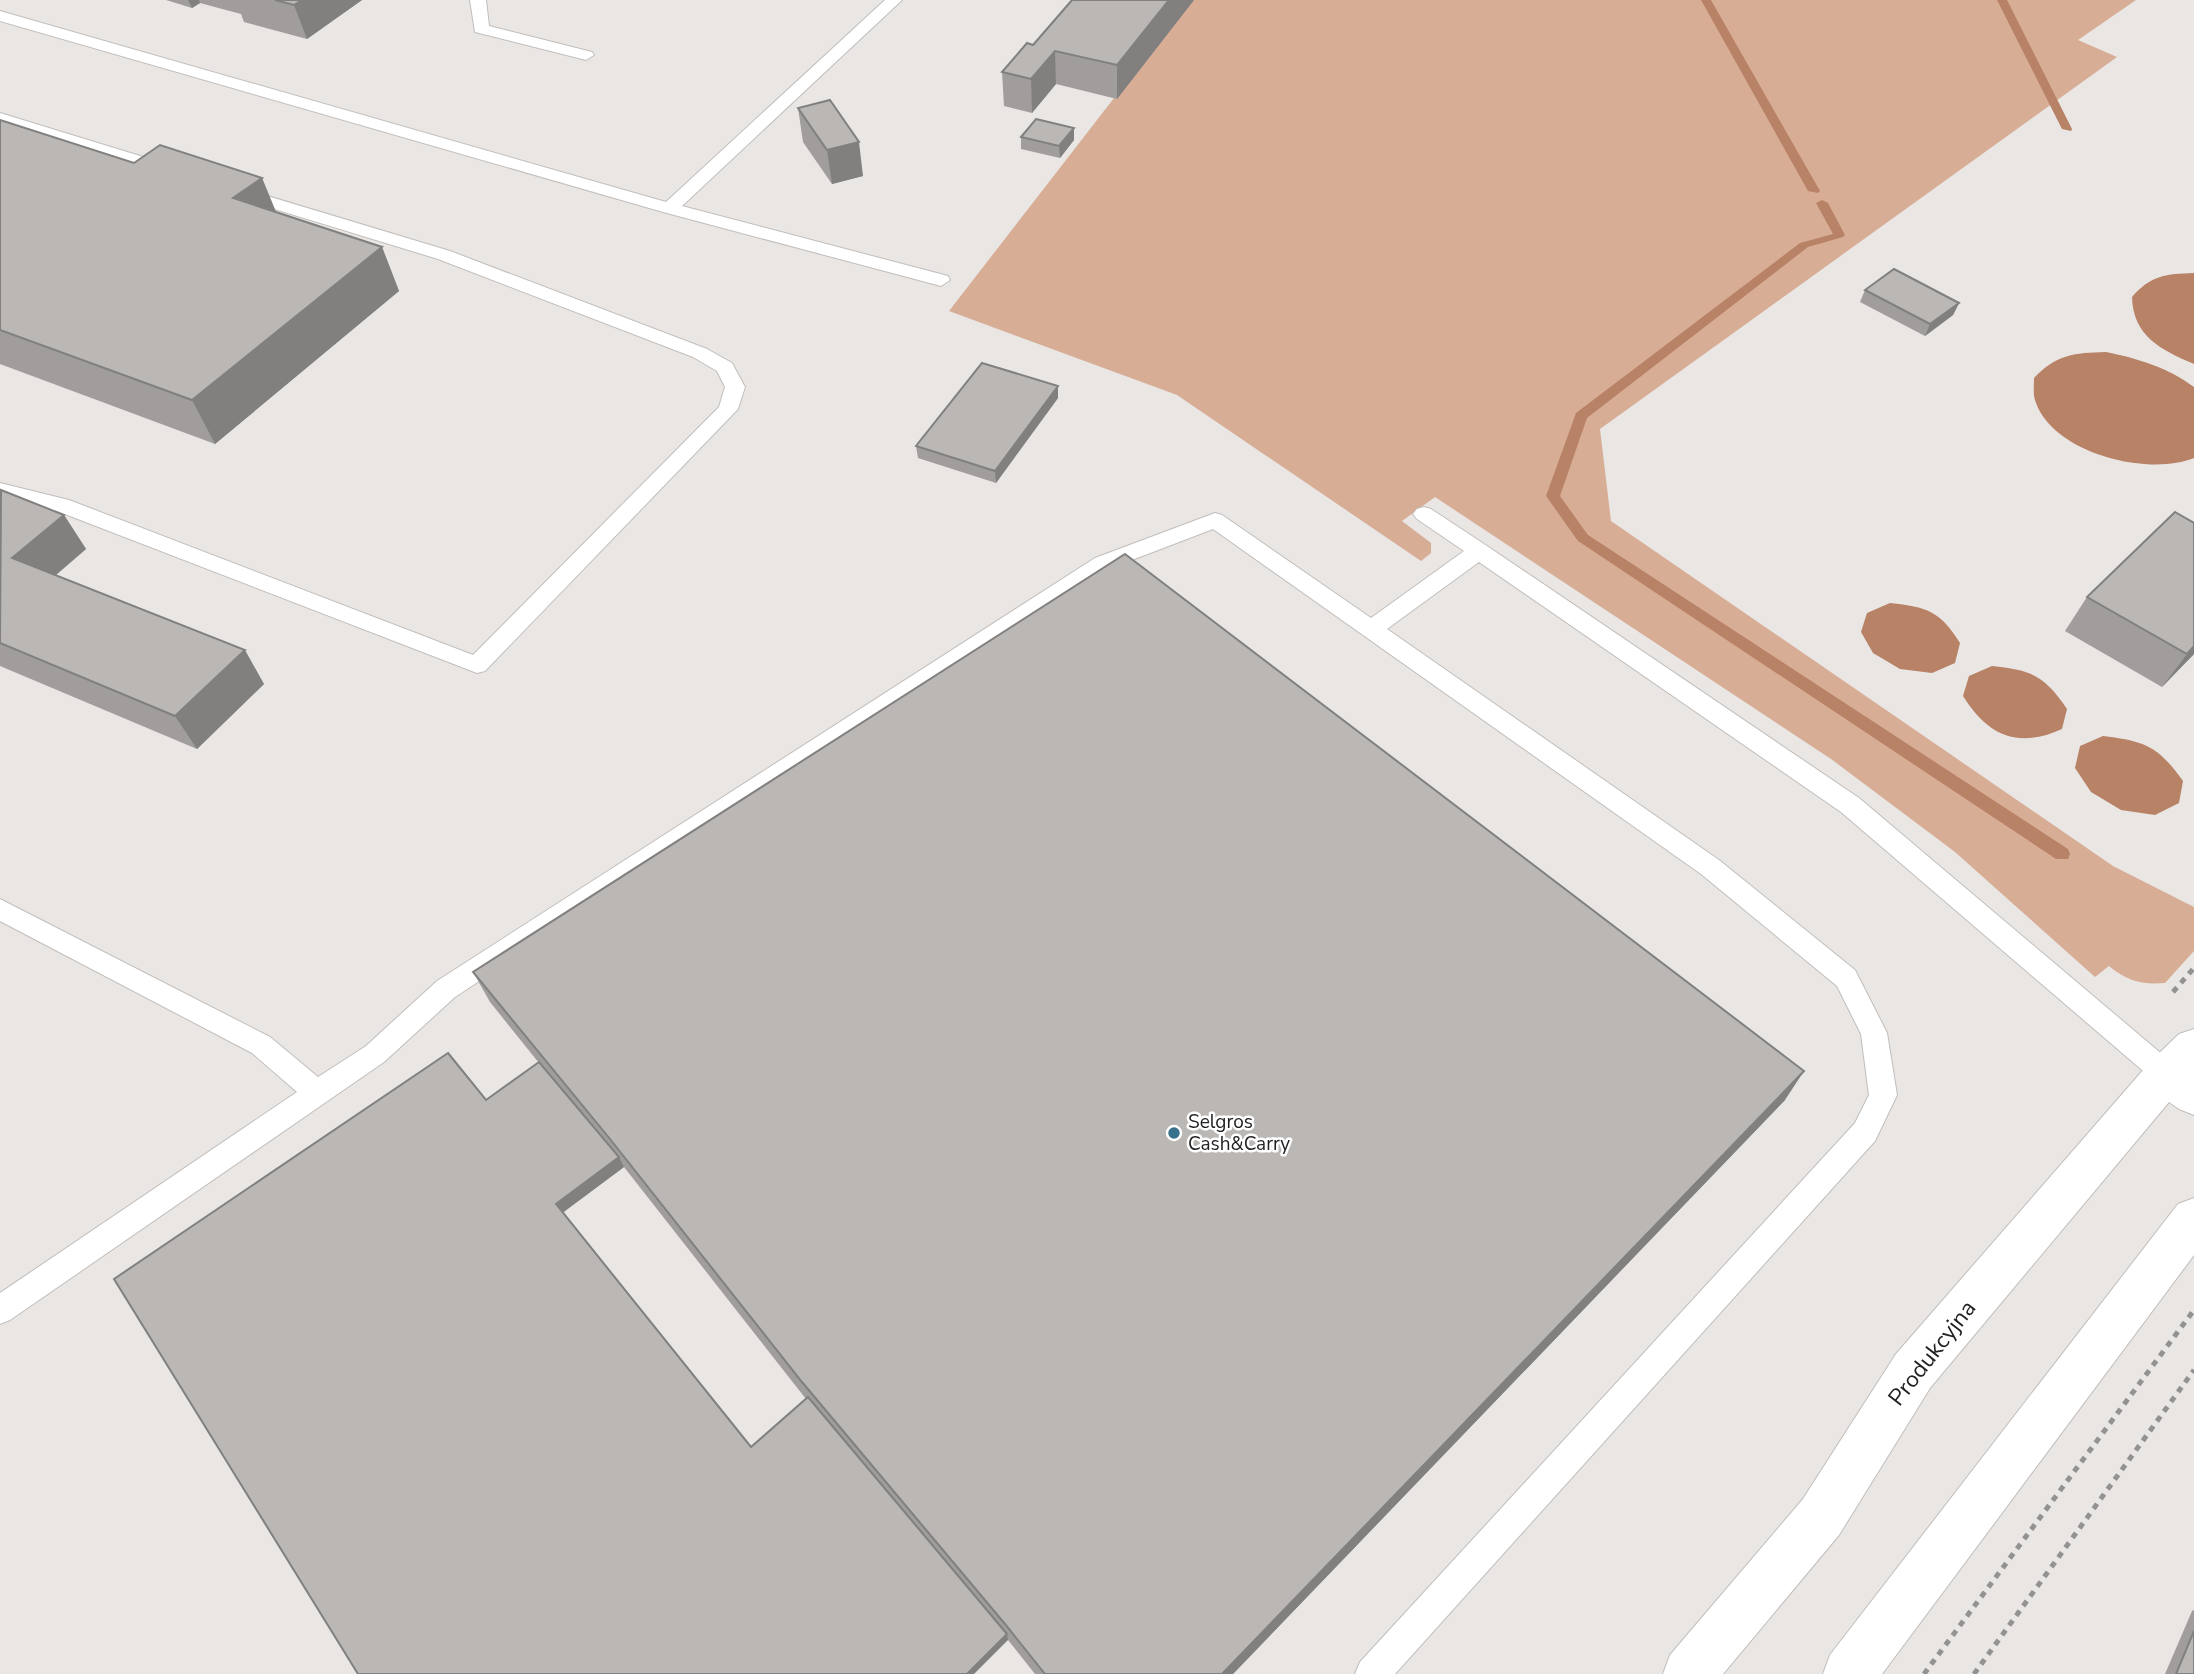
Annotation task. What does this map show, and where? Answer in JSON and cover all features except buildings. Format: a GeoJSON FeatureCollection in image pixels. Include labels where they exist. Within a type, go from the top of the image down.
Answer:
{"type":"FeatureCollection","features":[{"type":"Feature","properties":{"kind":"street","name":"Produkcyjna"},"geometry":{"type":"LineString","coordinates":[[1689,1674],[1821,1517],[1913,1371],[2185,1072]]}},
{"type":"Feature","properties":{"kind":"street"},"geometry":{"type":"LineString","coordinates":[[1849,1674],[2194,1219]]}},
{"type":"Feature","properties":{"kind":"lane"},"geometry":{"type":"LineString","coordinates":[[478,0],[481,29],[586,55]]}},
{"type":"Feature","properties":{"kind":"lane"},"geometry":{"type":"LineString","coordinates":[[669,208],[894,0]]}},
{"type":"Feature","properties":{"kind":"lane"},"geometry":{"type":"LineString","coordinates":[[0,16],[669,208],[941,279]]}},
{"type":"Feature","properties":{"kind":"lane"},"geometry":{"type":"LineString","coordinates":[[0,118],[183,175]]}},
{"type":"Feature","properties":{"kind":"lane"},"geometry":{"type":"LineString","coordinates":[[0,490],[62,505],[477,665],[729,409],[735,387],[725,367],[700,354],[444,256],[222,187]]}},
{"type":"Feature","properties":{"kind":"lane"},"geometry":{"type":"LineString","coordinates":[[1424,514],[1850,805],[2185,1072]]}},
{"type":"Feature","properties":{"kind":"lane"},"geometry":{"type":"LineString","coordinates":[[0,1310],[376,1054],[446,989],[1103,563],[1215,520],[1710,867],[1846,978],[1874,1033],[1883,1095],[1865,1132],[1372,1674]]}},
{"type":"Feature","properties":{"kind":"lane"},"geometry":{"type":"LineString","coordinates":[[1371,630],[1479,551]]}},
{"type":"Feature","properties":{"kind":"lane"},"geometry":{"type":"LineString","coordinates":[[0,909],[261,1045],[317,1093]]}},
{"type":"Feature","properties":{"kind":"path"},"geometry":{"type":"LineString","coordinates":[[2173,992],[2194,968]]}},
{"type":"Feature","properties":{"kind":"path"},"geometry":{"type":"LineString","coordinates":[[1924,1674],[2194,1310]]}},
{"type":"Feature","properties":{"kind":"path"},"geometry":{"type":"LineString","coordinates":[[1974,1674],[2194,1370]]}},
{"type":"Feature","properties":{"kind":"shaded area"},"geometry":{"type":"Polygon","coordinates":[[[1190,0],[2136,0],[2078,40],[2117,57],[1600,429],[1611,521],[2113,866],[2194,907],[2194,951],[2165,983],[2135,981],[2109,966],[2095,977],[1955,852],[1831,759],[1435,497],[1402,521],[1431,543],[1431,553],[1421,561],[1177,395],[949,311],[1190,0]]]}},
{"type":"Feature","properties":{"kind":"shaded area"},"geometry":{"type":"Polygon","coordinates":[[[2194,273],[2194,364],[2160,347],[2143,332],[2137,322],[2132,297],[2146,284],[2160,277],[2194,273]]]}},
{"type":"Feature","properties":{"kind":"shaded area"},"geometry":{"type":"Polygon","coordinates":[[[2106,352],[2152,365],[2174,374],[2194,387],[2194,458],[2175,463],[2152,464],[2103,456],[2080,447],[2060,434],[2045,418],[2035,400],[2034,378],[2058,359],[2084,353],[2106,352]]]}},
{"type":"Feature","properties":{"kind":"shaded area"},"geometry":{"type":"Polygon","coordinates":[[[1890,603],[1914,606],[1939,617],[1960,643],[1955,663],[1932,673],[1900,669],[1873,653],[1861,632],[1867,613],[1890,603]]]}},
{"type":"Feature","properties":{"kind":"shaded area"},"geometry":{"type":"Polygon","coordinates":[[[1992,666],[2027,672],[2051,688],[2067,709],[2062,729],[2046,735],[2018,738],[2005,735],[1983,721],[1963,696],[1969,676],[1992,666]]]}},
{"type":"Feature","properties":{"kind":"shaded area"},"geometry":{"type":"Polygon","coordinates":[[[2103,736],[2140,743],[2166,760],[2183,781],[2179,803],[2155,815],[2121,810],[2091,792],[2075,768],[2080,746],[2103,736]]]}},
{"type":"Feature","properties":{"kind":"waterway"},"geometry":{"type":"LineString","coordinates":[[1706,0],[1814,191]]}},
{"type":"Feature","properties":{"kind":"waterway"},"geometry":{"type":"LineString","coordinates":[[2002,0],[2067,129]]}},
{"type":"Feature","properties":{"kind":"waterway"},"geometry":{"type":"LineString","coordinates":[[1822,203],[1839,235],[1804,245],[1581,416],[1553,496],[1583,538],[2062,854]]}},
{"type":"Feature","properties":{"kind":"place","name":"Selgros Cash&Carry"},"geometry":{"type":"Point","coordinates":[1174,1133]}}]}
